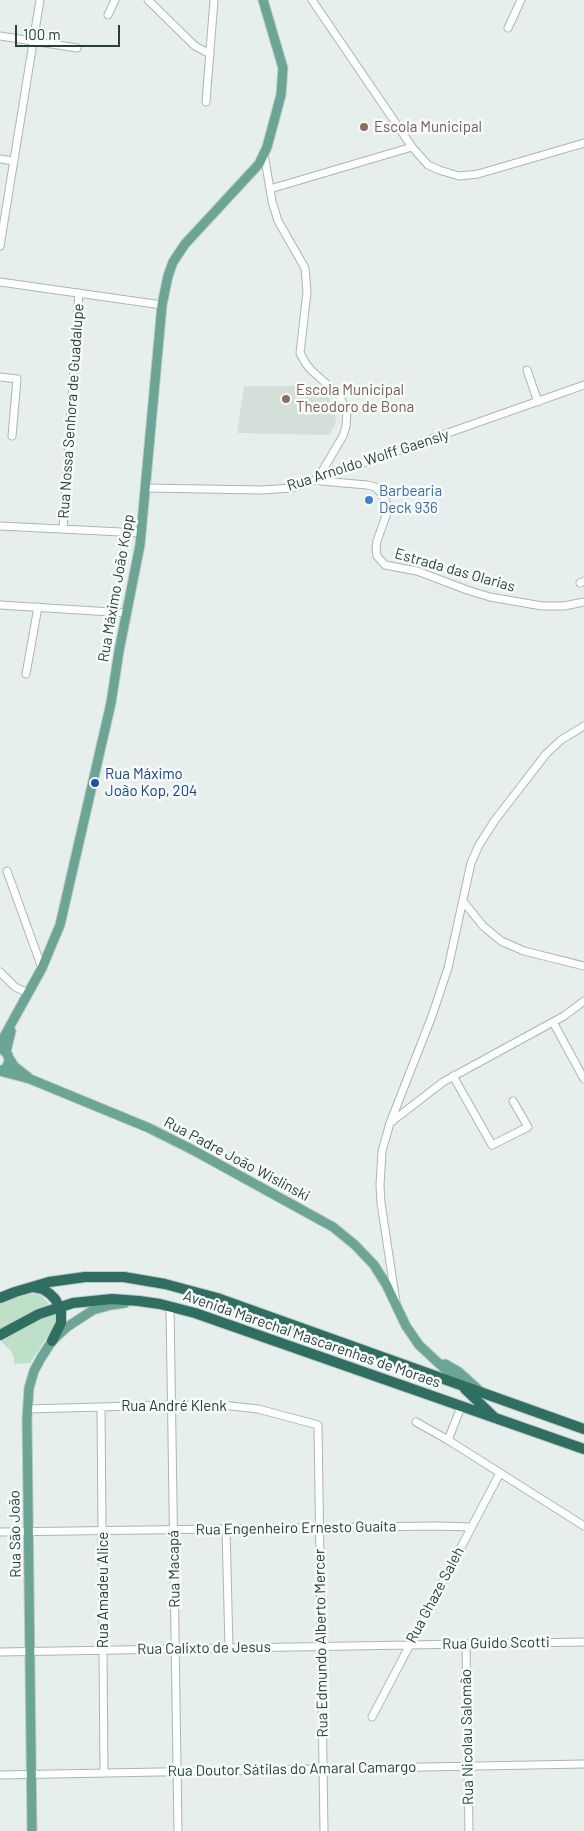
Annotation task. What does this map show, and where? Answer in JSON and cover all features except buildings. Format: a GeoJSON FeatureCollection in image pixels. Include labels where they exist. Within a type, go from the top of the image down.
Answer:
{"type":"FeatureCollection","features":[{"type":"Feature","properties":{"kind":"highway","name":"Avenida Marechal Mascarenhas de Moraes"},"geometry":{"type":"LineString","coordinates":[[0,1298],[31,1286],[64,1279],[104,1276],[164,1284],[217,1298],[584,1429]]}},
{"type":"Feature","properties":{"kind":"highway"},"geometry":{"type":"LineString","coordinates":[[31,1286],[43,1289],[50,1294],[59,1306],[62,1316],[61,1323],[52,1341]]}},
{"type":"Feature","properties":{"kind":"highway","name":"Avenida Marechal Mascarenhas de Moraes"},"geometry":{"type":"LineString","coordinates":[[0,1335],[39,1314],[59,1306],[99,1300],[139,1301],[170,1306],[204,1316],[584,1449]]}},
{"type":"Feature","properties":{"kind":"highway"},"geometry":{"type":"LineString","coordinates":[[377,1377],[385,1363],[395,1362]]}},
{"type":"Feature","properties":{"kind":"highway"},"geometry":{"type":"LineString","coordinates":[[463,1386],[496,1419]]}},
{"type":"Feature","properties":{"kind":"main road"},"geometry":{"type":"LineString","coordinates":[[263,0],[282,60],[284,76],[282,95],[264,154]]}},
{"type":"Feature","properties":{"kind":"main road","name":"Rua Máximo João Kopp"},"geometry":{"type":"LineString","coordinates":[[0,1044],[42,968],[55,939],[111,703],[141,533],[162,304],[168,276],[179,251],[251,174],[264,154]]}},
{"type":"Feature","properties":{"kind":"main road","name":"Rua Máximo João Kopp"},"geometry":{"type":"LineString","coordinates":[[0,1071],[8,1065],[5,1053],[16,1017]]}},
{"type":"Feature","properties":{"kind":"main road","name":"Rua Padre João Wislinski"},"geometry":{"type":"LineString","coordinates":[[5,1053],[14,1066],[30,1079]]}},
{"type":"Feature","properties":{"kind":"main road","name":"Rua Padre João Wislinski"},"geometry":{"type":"LineString","coordinates":[[0,1071],[30,1079],[170,1138],[333,1227],[350,1240],[370,1260],[386,1284],[411,1336],[438,1361]]}},
{"type":"Feature","properties":{"kind":"main road","name":"Rua São João"},"geometry":{"type":"LineString","coordinates":[[32,1831],[27,1409],[30,1388],[34,1371],[41,1358],[52,1341],[67,1327],[93,1310],[139,1301]]}},
{"type":"Feature","properties":{"kind":"main road"},"geometry":{"type":"LineString","coordinates":[[438,1361],[463,1386]]}},
{"type":"Feature","properties":{"kind":"main road"},"geometry":{"type":"LineString","coordinates":[[438,1361],[459,1372],[482,1393]]}},
{"type":"Feature","properties":{"kind":"street"},"geometry":{"type":"LineString","coordinates":[[0,246],[40,0]]}},
{"type":"Feature","properties":{"kind":"street"},"geometry":{"type":"LineString","coordinates":[[108,15],[115,0]]}},
{"type":"Feature","properties":{"kind":"street"},"geometry":{"type":"LineString","coordinates":[[148,0],[195,46],[210,54]]}},
{"type":"Feature","properties":{"kind":"street"},"geometry":{"type":"LineString","coordinates":[[206,102],[214,0]]}},
{"type":"Feature","properties":{"kind":"street"},"geometry":{"type":"LineString","coordinates":[[312,0],[412,147],[428,165],[450,174],[469,176],[584,142]]}},
{"type":"Feature","properties":{"kind":"street"},"geometry":{"type":"LineString","coordinates":[[508,28],[521,0]]}},
{"type":"Feature","properties":{"kind":"street"},"geometry":{"type":"LineString","coordinates":[[0,36],[77,48]]}},
{"type":"Feature","properties":{"kind":"street"},"geometry":{"type":"LineString","coordinates":[[270,189],[412,147]]}},
{"type":"Feature","properties":{"kind":"street"},"geometry":{"type":"LineString","coordinates":[[264,154],[278,221],[305,268],[307,292],[299,346],[301,358],[311,370],[339,395],[347,411],[343,436],[317,481]]}},
{"type":"Feature","properties":{"kind":"street"},"geometry":{"type":"LineString","coordinates":[[0,159],[14,161]]}},
{"type":"Feature","properties":{"kind":"street"},"geometry":{"type":"LineString","coordinates":[[0,282],[162,304]]}},
{"type":"Feature","properties":{"kind":"street","name":"Rua Nossa Senhora de Guadalupe"},"geometry":{"type":"LineString","coordinates":[[63,529],[79,293]]}},
{"type":"Feature","properties":{"kind":"street"},"geometry":{"type":"LineString","coordinates":[[527,370],[538,402]]}},
{"type":"Feature","properties":{"kind":"street"},"geometry":{"type":"LineString","coordinates":[[0,377],[17,379],[12,436]]}},
{"type":"Feature","properties":{"kind":"street","name":"Rua Arnoldo Wolff Gaensly"},"geometry":{"type":"LineString","coordinates":[[145,488],[278,490],[292,488],[317,481],[584,386]]}},
{"type":"Feature","properties":{"kind":"street","name":"Estrada das Olarias"},"geometry":{"type":"LineString","coordinates":[[317,481],[367,485],[375,488],[382,494],[388,510],[376,549],[377,556],[385,565],[417,571],[477,594],[517,602],[553,607],[584,602]]}},
{"type":"Feature","properties":{"kind":"street"},"geometry":{"type":"LineString","coordinates":[[0,526],[141,533]]}},
{"type":"Feature","properties":{"kind":"street"},"geometry":{"type":"LineString","coordinates":[[0,605],[126,613]]}},
{"type":"Feature","properties":{"kind":"street"},"geometry":{"type":"LineString","coordinates":[[26,674],[38,607]]}},
{"type":"Feature","properties":{"kind":"street"},"geometry":{"type":"LineString","coordinates":[[397,1307],[383,1221],[380,1185],[382,1151],[390,1123],[444,984],[468,873],[474,855],[495,820],[554,746],[584,726]]}},
{"type":"Feature","properties":{"kind":"street"},"geometry":{"type":"LineString","coordinates":[[7,871],[42,968]]}},
{"type":"Feature","properties":{"kind":"street"},"geometry":{"type":"LineString","coordinates":[[463,901],[483,926],[501,941],[524,951],[584,966]]}},
{"type":"Feature","properties":{"kind":"street"},"geometry":{"type":"LineString","coordinates":[[0,971],[15,987],[28,994]]}},
{"type":"Feature","properties":{"kind":"street"},"geometry":{"type":"LineString","coordinates":[[390,1123],[435,1087],[553,1022],[584,1001]]}},
{"type":"Feature","properties":{"kind":"street"},"geometry":{"type":"LineString","coordinates":[[553,1022],[584,1079]]}},
{"type":"Feature","properties":{"kind":"street"},"geometry":{"type":"LineString","coordinates":[[453,1076],[492,1145],[528,1127],[513,1101]]}},
{"type":"Feature","properties":{"kind":"street","name":"Rua Macapá"},"geometry":{"type":"LineString","coordinates":[[170,1306],[178,1831]]}},
{"type":"Feature","properties":{"kind":"street","name":"Rua André Klenk"},"geometry":{"type":"LineString","coordinates":[[27,1409],[172,1405],[245,1407],[318,1425]]}},
{"type":"Feature","properties":{"kind":"street","name":"Rua Amadeu Alice"},"geometry":{"type":"LineString","coordinates":[[101,1407],[104,1773]]}},
{"type":"Feature","properties":{"kind":"street"},"geometry":{"type":"LineString","coordinates":[[448,1440],[462,1407]]}},
{"type":"Feature","properties":{"kind":"street"},"geometry":{"type":"LineString","coordinates":[[416,1422],[448,1440],[584,1526]]}},
{"type":"Feature","properties":{"kind":"street","name":"Rua Edmundo Alberto Mercer"},"geometry":{"type":"LineString","coordinates":[[318,1425],[324,1831]]}},
{"type":"Feature","properties":{"kind":"street","name":"Rua Ghaze Saleh"},"geometry":{"type":"LineString","coordinates":[[372,1717],[500,1473]]}},
{"type":"Feature","properties":{"kind":"street","name":"Rua Engenheiro Ernesto Guaíta"},"geometry":{"type":"LineString","coordinates":[[0,1532],[320,1527],[471,1527]]}},
{"type":"Feature","properties":{"kind":"street"},"geometry":{"type":"LineString","coordinates":[[226,1529],[229,1648]]}},
{"type":"Feature","properties":{"kind":"street","name":"Rua Guido Scotti"},"geometry":{"type":"LineString","coordinates":[[409,1644],[584,1642]]}},
{"type":"Feature","properties":{"kind":"street","name":"Rua Calixto de Jesus"},"geometry":{"type":"LineString","coordinates":[[0,1652],[409,1644]]}},
{"type":"Feature","properties":{"kind":"street","name":"Rua Nicolau Salomão"},"geometry":{"type":"LineString","coordinates":[[466,1644],[468,1831]]}},
{"type":"Feature","properties":{"kind":"street","name":"Rua Doutor Sátilas do Amaral Camargo"},"geometry":{"type":"LineString","coordinates":[[0,1774],[584,1764]]}},
{"type":"Feature","properties":{"kind":"shaded area","name":"Escola Municipal Theodoro de Bona"},"geometry":{"type":"Polygon","coordinates":[[[244,386],[323,386],[335,411],[336,423],[329,435],[237,433],[244,386]]]}},
{"type":"Feature","properties":{"kind":"green space"},"geometry":{"type":"Polygon","coordinates":[[[29,1293],[41,1295],[50,1305],[0,1329],[0,1304],[29,1293]]]}},
{"type":"Feature","properties":{"kind":"green space"},"geometry":{"type":"Polygon","coordinates":[[[56,1313],[53,1328],[30,1363],[14,1364],[11,1351],[0,1340],[33,1322],[56,1313]]]}},
{"type":"Feature","properties":{"kind":"place","name":"Escola Municipal"},"geometry":{"type":"Point","coordinates":[364,127]}},
{"type":"Feature","properties":{"kind":"place","name":"Escola Municipal Theodoro de Bona"},"geometry":{"type":"Point","coordinates":[286,399]}},
{"type":"Feature","properties":{"kind":"place","name":"Barbearia Deck 936"},"geometry":{"type":"Point","coordinates":[369,500]}},
{"type":"Feature","properties":{"kind":"place","name":"Rua Máximo João Kop, 204"},"geometry":{"type":"Point","coordinates":[95,783]}}]}
